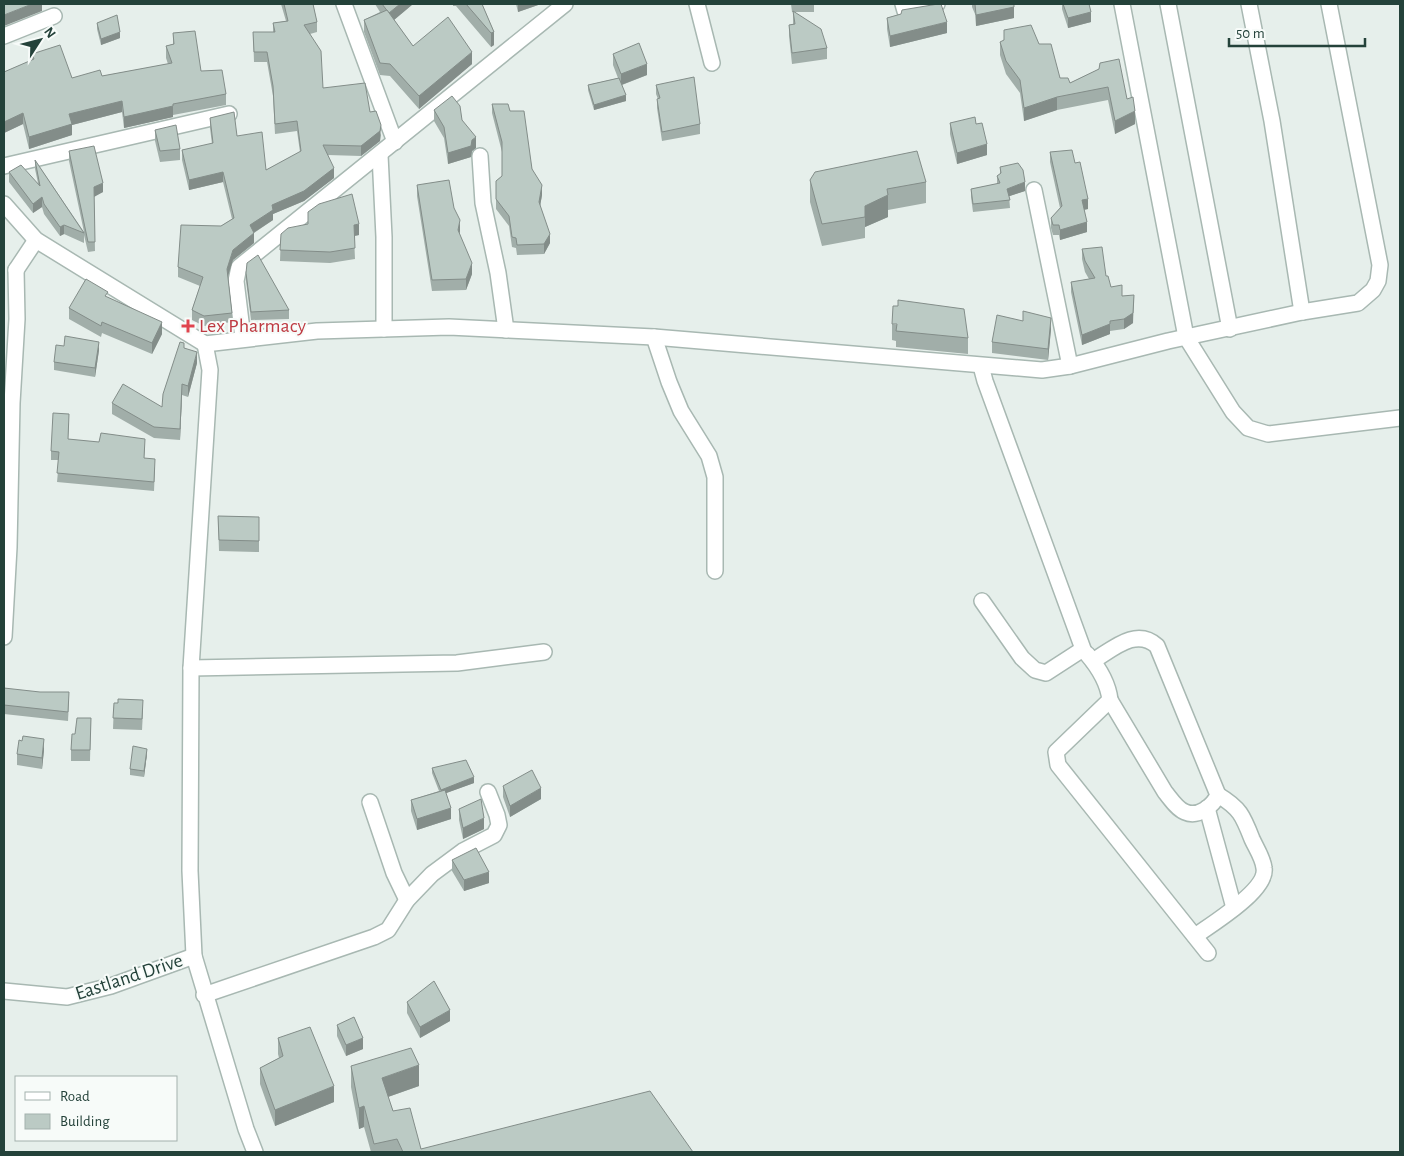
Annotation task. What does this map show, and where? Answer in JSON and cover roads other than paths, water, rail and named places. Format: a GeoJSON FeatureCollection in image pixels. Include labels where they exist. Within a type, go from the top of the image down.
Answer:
{"type":"FeatureCollection","features":[{"type":"Feature","properties":{"kind":"street"},"geometry":{"type":"LineString","coordinates":[[344,4],[395,142]]}},
{"type":"Feature","properties":{"kind":"street"},"geometry":{"type":"LineString","coordinates":[[243,338],[236,281],[239,267],[565,4]]}},
{"type":"Feature","properties":{"kind":"street"},"geometry":{"type":"LineString","coordinates":[[697,4],[712,63]]}},
{"type":"Feature","properties":{"kind":"street"},"geometry":{"type":"LineString","coordinates":[[902,4],[905,11],[937,4]]}},
{"type":"Feature","properties":{"kind":"street"},"geometry":{"type":"LineString","coordinates":[[1122,4],[1186,337],[1233,412],[1248,428],[1268,434],[1400,418]]}},
{"type":"Feature","properties":{"kind":"street"},"geometry":{"type":"LineString","coordinates":[[1168,4],[1230,329]]}},
{"type":"Feature","properties":{"kind":"street"},"geometry":{"type":"LineString","coordinates":[[1249,4],[1272,121],[1302,312]]}},
{"type":"Feature","properties":{"kind":"street"},"geometry":{"type":"LineString","coordinates":[[4,204],[36,240],[205,344],[317,330],[449,327],[654,337],[1042,370],[1070,366],[1186,337],[1302,312],[1358,303],[1367,297],[1378,281],[1380,265],[1330,4]]}},
{"type":"Feature","properties":{"kind":"street"},"geometry":{"type":"LineString","coordinates":[[4,36],[54,16]]}},
{"type":"Feature","properties":{"kind":"street"},"geometry":{"type":"LineString","coordinates":[[4,166],[233,114]]}},
{"type":"Feature","properties":{"kind":"street"},"geometry":{"type":"LineString","coordinates":[[380,155],[384,237],[384,329]]}},
{"type":"Feature","properties":{"kind":"street"},"geometry":{"type":"LineString","coordinates":[[480,156],[483,203],[498,273],[506,330]]}},
{"type":"Feature","properties":{"kind":"street"},"geometry":{"type":"LineString","coordinates":[[1034,190],[1070,366]]}},
{"type":"Feature","properties":{"kind":"street"},"geometry":{"type":"LineString","coordinates":[[4,637],[9,547],[12,403],[16,355],[10,270],[36,240]]}},
{"type":"Feature","properties":{"kind":"street"},"geometry":{"type":"LineString","coordinates":[[654,337],[681,411],[710,456],[715,477],[715,571]]}},
{"type":"Feature","properties":{"kind":"street"},"geometry":{"type":"LineString","coordinates":[[205,344],[210,370],[191,668],[190,862],[194,956],[204,995],[255,1152]]}},
{"type":"Feature","properties":{"kind":"street"},"geometry":{"type":"LineString","coordinates":[[982,366],[985,381],[1083,649],[1093,661],[1108,687],[1110,700],[1164,792],[1175,804],[1185,812],[1194,813],[1207,808],[1215,802],[1218,795]]}},
{"type":"Feature","properties":{"kind":"street"},"geometry":{"type":"LineString","coordinates":[[982,601],[1022,658],[1035,670],[1046,672],[1083,649]]}},
{"type":"Feature","properties":{"kind":"street"},"geometry":{"type":"LineString","coordinates":[[1093,661],[1126,642],[1140,637],[1150,639],[1157,646],[1218,795],[1234,804],[1242,814],[1264,867],[1264,877],[1254,890],[1234,908],[1195,936]]}},
{"type":"Feature","properties":{"kind":"street"},"geometry":{"type":"LineString","coordinates":[[191,668],[458,663],[544,652]]}},
{"type":"Feature","properties":{"kind":"street"},"geometry":{"type":"LineString","coordinates":[[1110,700],[1056,752],[1058,765],[1208,953]]}},
{"type":"Feature","properties":{"kind":"street"},"geometry":{"type":"LineString","coordinates":[[204,995],[374,937],[388,930],[407,900],[432,874],[463,851],[494,835],[499,825],[498,815],[488,792]]}},
{"type":"Feature","properties":{"kind":"street"},"geometry":{"type":"LineString","coordinates":[[370,802],[394,873],[407,900]]}},
{"type":"Feature","properties":{"kind":"street"},"geometry":{"type":"LineString","coordinates":[[1207,808],[1234,908]]}},
{"type":"Feature","properties":{"kind":"street","name":"Eastland Drive"},"geometry":{"type":"LineString","coordinates":[[4,991],[28,995],[67,997],[111,986],[194,956]]}},
{"type":"Feature","properties":{"kind":"place","name":"Lex Pharmacy"},"geometry":{"type":"Point","coordinates":[188,326]}}]}
